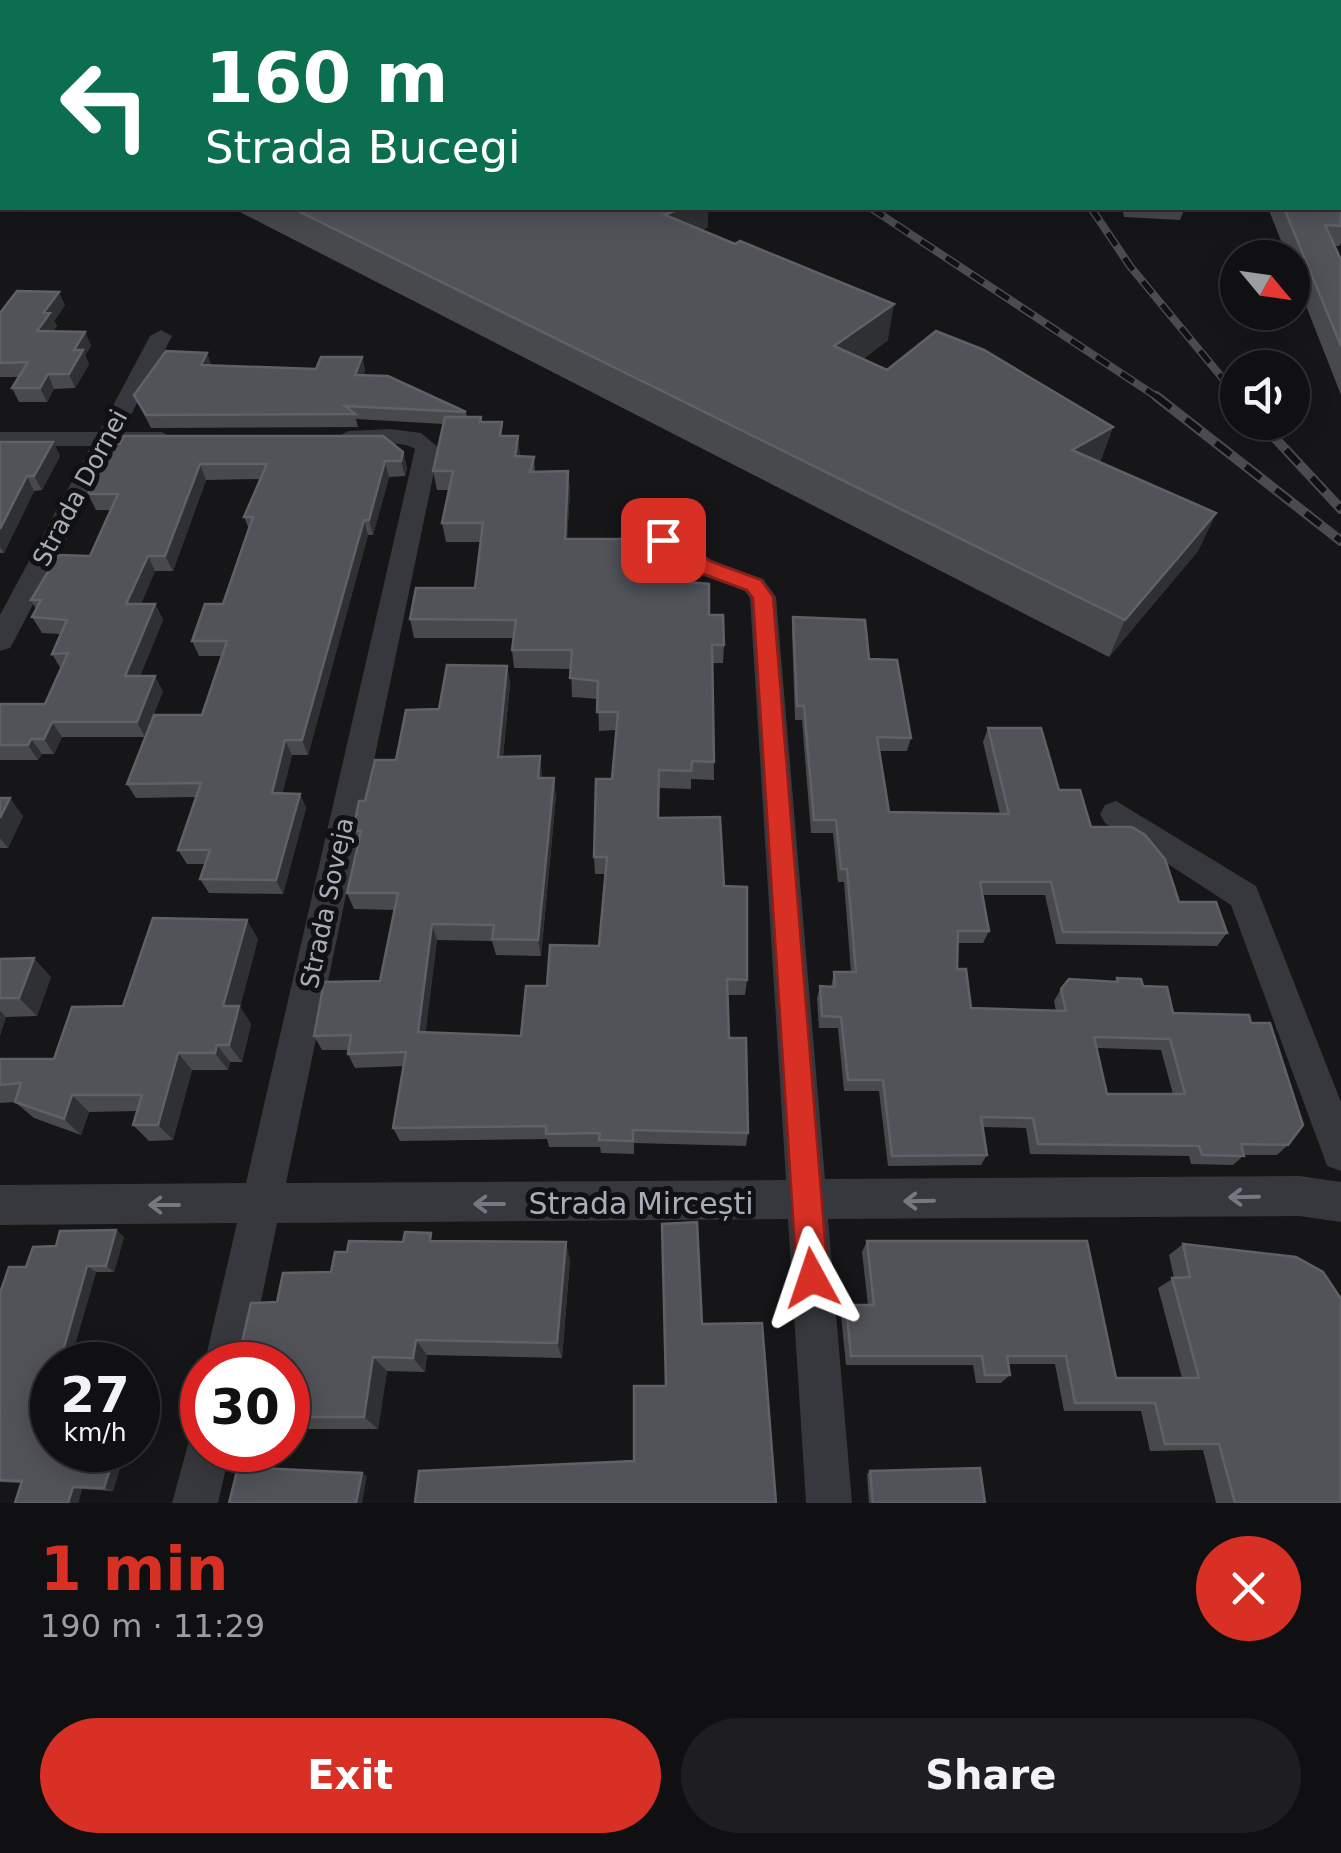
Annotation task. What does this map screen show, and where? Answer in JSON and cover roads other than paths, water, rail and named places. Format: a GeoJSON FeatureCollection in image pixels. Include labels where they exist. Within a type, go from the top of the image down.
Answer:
{"type":"FeatureCollection","features":[{"type":"Feature","properties":{"kind":"street","name":"Strada Dornei"},"geometry":{"type":"LineString","coordinates":[[0,642],[161,336]]}},
{"type":"Feature","properties":{"kind":"street"},"geometry":{"type":"LineString","coordinates":[[0,439],[182,438]]}},
{"type":"Feature","properties":{"kind":"street","name":"Strada Soveja"},"geometry":{"type":"LineString","coordinates":[[231,1342],[427,448],[423,441],[316,438]]}},
{"type":"Feature","properties":{"kind":"street"},"geometry":{"type":"LineString","coordinates":[[644,530],[705,567],[754,585],[763,597],[829,1503]]}},
{"type":"Feature","properties":{"kind":"street"},"geometry":{"type":"LineString","coordinates":[[1116,814],[1244,896],[1341,1152]]}},
{"type":"Feature","properties":{"kind":"street","name":"Strada Mircești"},"geometry":{"type":"LineString","coordinates":[[0,1205],[1300,1196],[1328,1197],[1341,1202]]}},
{"type":"Feature","properties":{"kind":"street"},"geometry":{"type":"LineString","coordinates":[[195,1503],[202,1472]]}},
{"type":"Feature","properties":{"kind":"railway"},"geometry":{"type":"LineString","coordinates":[[874,210],[1159,398]]}},
{"type":"Feature","properties":{"kind":"railway"},"geometry":{"type":"LineString","coordinates":[[1092,210],[1130,266],[1220,375]]}},
{"type":"Feature","properties":{"kind":"railway"},"geometry":{"type":"LineString","coordinates":[[1159,398],[1341,541]]}},
{"type":"Feature","properties":{"kind":"railway"},"geometry":{"type":"LineString","coordinates":[[1277,440],[1341,509]]}}]}
